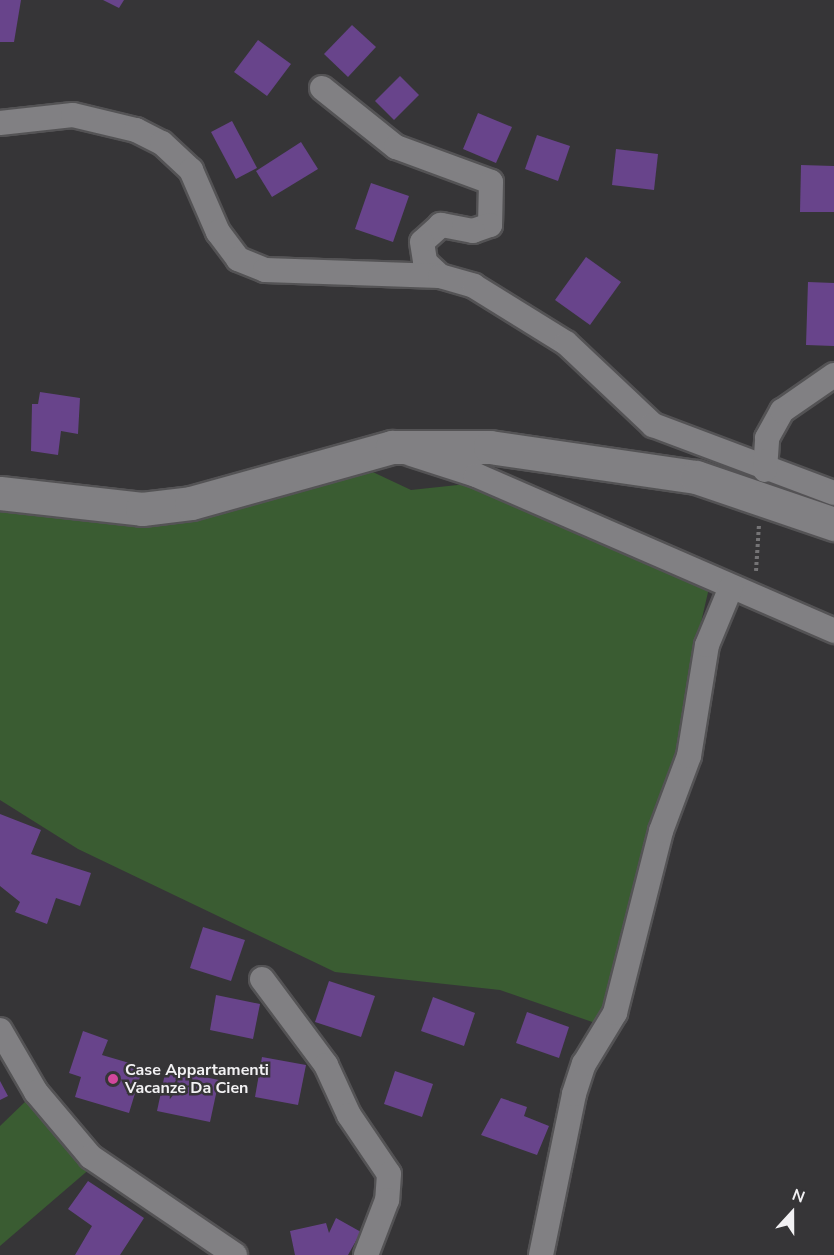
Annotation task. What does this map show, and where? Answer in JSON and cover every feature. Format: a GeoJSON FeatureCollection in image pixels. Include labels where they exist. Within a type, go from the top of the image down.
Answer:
{"type":"FeatureCollection","features":[{"type":"Feature","properties":{"kind":"street"},"geometry":{"type":"LineString","coordinates":[[322,88],[396,147],[491,182],[490,225],[473,231],[441,225],[422,242],[425,262],[440,276]]}},
{"type":"Feature","properties":{"kind":"street"},"geometry":{"type":"LineString","coordinates":[[0,123],[74,115],[136,130],[162,143],[191,170],[218,232],[238,259],[265,270],[440,276],[474,286],[543,328],[597,369],[653,425],[834,524]]}},
{"type":"Feature","properties":{"kind":"street"},"geometry":{"type":"LineString","coordinates":[[766,485],[768,438],[782,411],[834,375]]}},
{"type":"Feature","properties":{"kind":"street"},"geometry":{"type":"LineString","coordinates":[[392,447],[476,475],[834,631]]}},
{"type":"Feature","properties":{"kind":"street"},"geometry":{"type":"LineString","coordinates":[[0,493],[142,509],[191,503],[392,447],[490,447],[696,477],[834,493]]}},
{"type":"Feature","properties":{"kind":"street"},"geometry":{"type":"LineString","coordinates":[[541,1255],[574,1094],[584,1064],[615,1013],[661,831],[689,756],[707,645],[740,589]]}},
{"type":"Feature","properties":{"kind":"street"},"geometry":{"type":"LineString","coordinates":[[262,979],[326,1065],[349,1115],[389,1174],[387,1200],[366,1255]]}},
{"type":"Feature","properties":{"kind":"street"},"geometry":{"type":"LineString","coordinates":[[0,1030],[47,1107],[91,1157],[235,1255]]}},
{"type":"Feature","properties":{"kind":"path"},"geometry":{"type":"LineString","coordinates":[[740,589],[766,485]]}},
{"type":"Feature","properties":{"kind":"green space"},"geometry":{"type":"Polygon","coordinates":[[[360,466],[411,490],[467,484],[709,588],[693,657],[685,755],[601,1025],[500,990],[335,972],[78,849],[0,800],[0,504],[141,520],[360,466]]]}},
{"type":"Feature","properties":{"kind":"green space"},"geometry":{"type":"Polygon","coordinates":[[[28,1099],[92,1167],[0,1246],[0,1126],[28,1099]]]}},
{"type":"Feature","properties":{"kind":"building"},"geometry":{"type":"Polygon","coordinates":[[[0,0],[21,0],[14,42],[0,42],[0,0]]]}},
{"type":"Feature","properties":{"kind":"building"},"geometry":{"type":"Polygon","coordinates":[[[103,0],[124,0],[119,8],[103,0]]]}},
{"type":"Feature","properties":{"kind":"building"},"geometry":{"type":"Polygon","coordinates":[[[352,25],[376,47],[348,77],[324,54],[352,25]]]}},
{"type":"Feature","properties":{"kind":"building"},"geometry":{"type":"Polygon","coordinates":[[[258,40],[291,64],[267,96],[234,72],[258,40]]]}},
{"type":"Feature","properties":{"kind":"building"},"geometry":{"type":"Polygon","coordinates":[[[400,76],[419,95],[394,120],[375,101],[400,76]]]}},
{"type":"Feature","properties":{"kind":"building"},"geometry":{"type":"Polygon","coordinates":[[[478,113],[512,127],[496,163],[463,149],[478,113]]]}},
{"type":"Feature","properties":{"kind":"building"},"geometry":{"type":"Polygon","coordinates":[[[232,121],[257,168],[236,179],[211,132],[232,121]]]}},
{"type":"Feature","properties":{"kind":"building"},"geometry":{"type":"Polygon","coordinates":[[[537,135],[570,146],[558,181],[525,169],[537,135]]]}},
{"type":"Feature","properties":{"kind":"building"},"geometry":{"type":"Polygon","coordinates":[[[301,142],[318,169],[272,197],[256,171],[301,142]]]}},
{"type":"Feature","properties":{"kind":"building"},"geometry":{"type":"Polygon","coordinates":[[[616,149],[658,154],[654,190],[612,185],[616,149]]]}},
{"type":"Feature","properties":{"kind":"building"},"geometry":{"type":"Polygon","coordinates":[[[801,165],[834,166],[834,212],[800,212],[801,165]]]}},
{"type":"Feature","properties":{"kind":"building"},"geometry":{"type":"Polygon","coordinates":[[[371,183],[409,196],[393,242],[355,229],[371,183]]]}},
{"type":"Feature","properties":{"kind":"building"},"geometry":{"type":"Polygon","coordinates":[[[586,257],[621,282],[590,325],[555,300],[586,257]]]}},
{"type":"Feature","properties":{"kind":"building"},"geometry":{"type":"Polygon","coordinates":[[[808,282],[834,283],[834,346],[806,345],[808,282]]]}},
{"type":"Feature","properties":{"kind":"building"},"geometry":{"type":"Polygon","coordinates":[[[40,392],[80,398],[78,434],[61,431],[58,455],[31,451],[32,404],[38,404],[40,392]]]}},
{"type":"Feature","properties":{"kind":"building"},"geometry":{"type":"Polygon","coordinates":[[[0,814],[41,830],[31,854],[91,873],[80,906],[56,898],[47,924],[15,912],[20,902],[0,886],[0,814]]]}},
{"type":"Feature","properties":{"kind":"building"},"geometry":{"type":"Polygon","coordinates":[[[203,927],[245,940],[231,981],[190,968],[203,927]]]}},
{"type":"Feature","properties":{"kind":"building"},"geometry":{"type":"Polygon","coordinates":[[[329,981],[375,996],[361,1037],[315,1022],[329,981]]]}},
{"type":"Feature","properties":{"kind":"building"},"geometry":{"type":"Polygon","coordinates":[[[216,995],[260,1004],[253,1039],[210,1030],[216,995]]]}},
{"type":"Feature","properties":{"kind":"building"},"geometry":{"type":"Polygon","coordinates":[[[433,997],[475,1013],[464,1046],[421,1031],[433,997]]]}},
{"type":"Feature","properties":{"kind":"building"},"geometry":{"type":"Polygon","coordinates":[[[527,1012],[569,1027],[559,1058],[516,1043],[527,1012]]]}},
{"type":"Feature","properties":{"kind":"building"},"geometry":{"type":"Polygon","coordinates":[[[83,1031],[108,1040],[102,1055],[143,1067],[129,1113],[75,1097],[81,1077],[69,1073],[83,1031]]]}},
{"type":"Feature","properties":{"kind":"building"},"geometry":{"type":"Polygon","coordinates":[[[262,1057],[306,1065],[298,1105],[255,1097],[262,1057]]]}},
{"type":"Feature","properties":{"kind":"building"},"geometry":{"type":"Polygon","coordinates":[[[166,1069],[219,1080],[210,1122],[157,1111],[166,1069]]]}},
{"type":"Feature","properties":{"kind":"building"},"geometry":{"type":"Polygon","coordinates":[[[395,1071],[433,1084],[422,1117],[384,1104],[395,1071]]]}},
{"type":"Feature","properties":{"kind":"building"},"geometry":{"type":"Polygon","coordinates":[[[0,1081],[8,1096],[0,1100],[0,1081]]]}},
{"type":"Feature","properties":{"kind":"building"},"geometry":{"type":"Polygon","coordinates":[[[501,1098],[527,1107],[524,1116],[549,1126],[537,1155],[481,1135],[501,1098]]]}},
{"type":"Feature","properties":{"kind":"building"},"geometry":{"type":"Polygon","coordinates":[[[88,1181],[144,1218],[120,1255],[75,1255],[92,1226],[68,1209],[88,1181]]]}},
{"type":"Feature","properties":{"kind":"building"},"geometry":{"type":"Polygon","coordinates":[[[336,1218],[361,1232],[348,1255],[295,1255],[290,1231],[326,1223],[329,1233],[336,1218]]]}},
{"type":"Feature","properties":{"kind":"place","name":"Case Appartamenti Vacanze Da Cien"},"geometry":{"type":"Point","coordinates":[113,1079]}}]}
